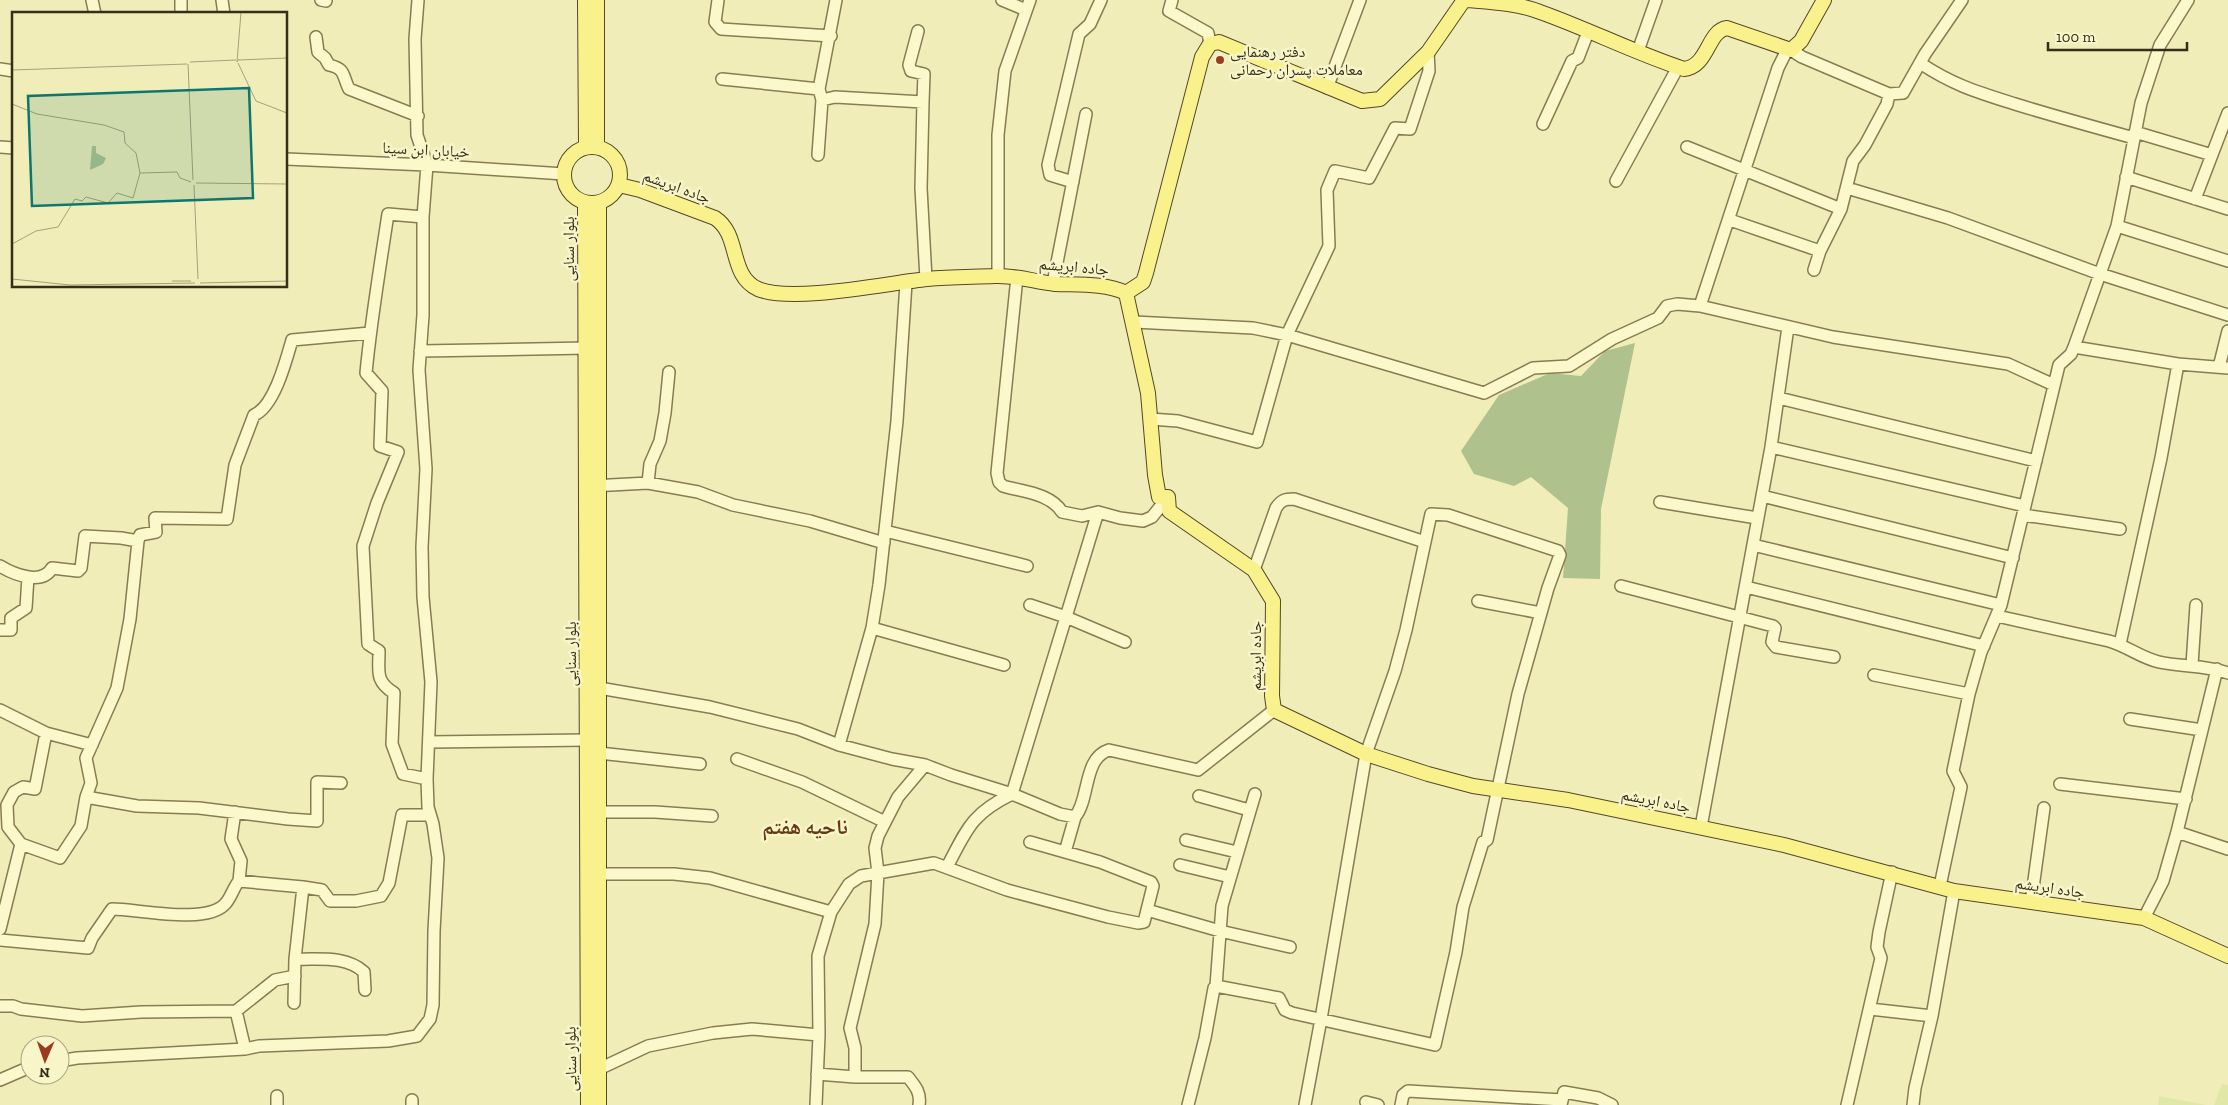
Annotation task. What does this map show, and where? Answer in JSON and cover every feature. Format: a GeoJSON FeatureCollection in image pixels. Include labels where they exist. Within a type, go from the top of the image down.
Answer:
{"type":"FeatureCollection","features":[{"type":"Feature","properties":{"kind":"main road"},"geometry":{"type":"LineString","coordinates":[[585,0],[591,147]]}},
{"type":"Feature","properties":{"kind":"main road"},"geometry":{"type":"LineString","coordinates":[[591,147],[597,0]]}},
{"type":"Feature","properties":{"kind":"main road"},"geometry":{"type":"LineString","coordinates":[[1126,293],[1143,282],[1202,57],[1210,44],[1219,42],[1362,101],[1380,98],[1428,52],[1466,0],[1502,3],[1538,11],[1678,67],[1692,68],[1701,59],[1722,28],[1727,28],[1789,50],[1801,41],[1824,0]]}},
{"type":"Feature","properties":{"kind":"main road"},"geometry":{"type":"LineString","coordinates":[[591,147],[610,152],[619,164],[621,171],[619,185],[611,196],[592,203],[578,200],[567,189],[564,174],[565,167],[573,154],[591,147]]}},
{"type":"Feature","properties":{"kind":"main road","name":"جاده ابریشم"},"geometry":{"type":"LineString","coordinates":[[619,185],[715,218],[723,224],[733,245],[738,269],[746,281],[760,289],[793,294],[926,280],[998,275],[1053,284],[1116,288],[1126,293],[1134,322],[1148,393],[1154,474],[1159,496],[1168,496],[1169,512],[1254,570],[1273,601],[1272,696],[1274,710],[1366,754],[1473,786],[1568,800],[1784,845],[1892,872],[1954,891],[2144,918],[2228,956]]}},
{"type":"Feature","properties":{"kind":"main road","name":"بلوار سنایی"},"geometry":{"type":"LineString","coordinates":[[588,1105],[587,740],[594,486],[586,348],[592,203]]}},
{"type":"Feature","properties":{"kind":"main road","name":"بلوار سنایی"},"geometry":{"type":"LineString","coordinates":[[592,203],[594,486],[599,688],[599,1105]]}},
{"type":"Feature","properties":{"kind":"street"},"geometry":{"type":"LineString","coordinates":[[70,1059],[244,1049],[260,1046],[388,1041],[417,1036],[430,1019],[433,1005],[438,858],[430,815],[427,779],[431,682],[423,597],[422,547],[426,469],[422,425],[420,351],[423,315],[423,217],[427,165],[417,135],[415,39],[418,0]]}},
{"type":"Feature","properties":{"kind":"street"},"geometry":{"type":"LineString","coordinates":[[718,0],[715,22],[721,29],[830,36]]}},
{"type":"Feature","properties":{"kind":"street"},"geometry":{"type":"LineString","coordinates":[[818,156],[821,94],[836,0]]}},
{"type":"Feature","properties":{"kind":"street"},"geometry":{"type":"LineString","coordinates":[[998,275],[998,134],[1005,71],[1028,5],[1002,0]]}},
{"type":"Feature","properties":{"kind":"street"},"geometry":{"type":"LineString","coordinates":[[1073,182],[1050,175],[1048,165],[1079,34],[1090,24],[1101,0]]}},
{"type":"Feature","properties":{"kind":"street"},"geometry":{"type":"LineString","coordinates":[[1172,0],[1169,11],[1208,33],[1210,44]]}},
{"type":"Feature","properties":{"kind":"street"},"geometry":{"type":"LineString","coordinates":[[1327,88],[1360,0]]}},
{"type":"Feature","properties":{"kind":"street"},"geometry":{"type":"LineString","coordinates":[[1638,52],[1656,0]]}},
{"type":"Feature","properties":{"kind":"street"},"geometry":{"type":"LineString","coordinates":[[1700,306],[1730,220],[1778,68],[1789,50],[1889,94],[1903,93],[1920,63],[1962,0]]}},
{"type":"Feature","properties":{"kind":"street"},"geometry":{"type":"LineString","coordinates":[[1940,886],[1962,787],[1953,770],[1969,694],[1984,646],[1999,611],[2059,365],[2071,354],[2074,347],[2117,226],[2141,103],[2160,45],[2188,0]]}},
{"type":"Feature","properties":{"kind":"street"},"geometry":{"type":"LineString","coordinates":[[918,31],[909,64],[910,71],[924,74],[921,188],[926,280]]}},
{"type":"Feature","properties":{"kind":"street"},"geometry":{"type":"LineString","coordinates":[[1543,124],[1572,61],[1578,58],[1588,32]]}},
{"type":"Feature","properties":{"kind":"street"},"geometry":{"type":"LineString","coordinates":[[316,37],[318,52],[329,65],[337,66],[342,71],[349,89],[418,116]]}},
{"type":"Feature","properties":{"kind":"street"},"geometry":{"type":"LineString","coordinates":[[1150,419],[1178,421],[1257,442],[1286,335],[1329,246],[1327,190],[1335,171],[1368,178],[1395,128],[1410,129],[1429,71],[1428,52]]}},
{"type":"Feature","properties":{"kind":"street"},"geometry":{"type":"LineString","coordinates":[[1920,63],[1942,78],[1960,86],[2041,113],[2212,155]]}},
{"type":"Feature","properties":{"kind":"street"},"geometry":{"type":"LineString","coordinates":[[1616,181],[1678,67]]}},
{"type":"Feature","properties":{"kind":"street"},"geometry":{"type":"LineString","coordinates":[[722,79],[835,97],[923,102]]}},
{"type":"Feature","properties":{"kind":"street"},"geometry":{"type":"LineString","coordinates":[[1814,270],[1840,208],[1847,188],[1853,160],[1865,146],[1887,104],[1889,94]]}},
{"type":"Feature","properties":{"kind":"street"},"geometry":{"type":"LineString","coordinates":[[2195,199],[2228,113]]}},
{"type":"Feature","properties":{"kind":"street"},"geometry":{"type":"LineString","coordinates":[[1053,284],[1086,114]]}},
{"type":"Feature","properties":{"kind":"street"},"geometry":{"type":"LineString","coordinates":[[1687,147],[1840,208]]}},
{"type":"Feature","properties":{"kind":"street","name":"خیابان ابن سینا"},"geometry":{"type":"LineString","coordinates":[[288,159],[427,165],[564,174]]}},
{"type":"Feature","properties":{"kind":"street"},"geometry":{"type":"LineString","coordinates":[[2126,176],[2228,210]]}},
{"type":"Feature","properties":{"kind":"street"},"geometry":{"type":"LineString","coordinates":[[1847,188],[1948,218],[2100,274],[2228,315]]}},
{"type":"Feature","properties":{"kind":"street"},"geometry":{"type":"LineString","coordinates":[[423,217],[388,214],[370,333],[366,373],[382,391],[380,446],[398,452],[377,503],[363,546],[368,644],[378,652],[379,680],[385,688],[394,694],[392,744],[403,774],[427,779]]}},
{"type":"Feature","properties":{"kind":"street"},"geometry":{"type":"LineString","coordinates":[[1730,220],[1820,252]]}},
{"type":"Feature","properties":{"kind":"street"},"geometry":{"type":"LineString","coordinates":[[2117,226],[2228,261]]}},
{"type":"Feature","properties":{"kind":"street"},"geometry":{"type":"LineString","coordinates":[[1017,277],[997,473],[999,482],[1003,486],[1048,498],[1062,512],[1082,516],[1098,512],[1120,518],[1143,521],[1152,517],[1168,496]]}},
{"type":"Feature","properties":{"kind":"street"},"geometry":{"type":"LineString","coordinates":[[838,745],[872,628],[885,537],[897,421],[906,283]]}},
{"type":"Feature","properties":{"kind":"street"},"geometry":{"type":"LineString","coordinates":[[1134,322],[1253,328],[1286,335],[1484,392],[1533,368],[1569,366],[1612,339],[1658,318],[1667,306],[1676,304],[1700,306],[1833,337],[2008,364],[2054,384]]}},
{"type":"Feature","properties":{"kind":"street"},"geometry":{"type":"LineString","coordinates":[[1701,827],[1771,447],[1788,327]]}},
{"type":"Feature","properties":{"kind":"street"},"geometry":{"type":"LineString","coordinates":[[2074,347],[2178,364],[2224,367],[2228,331]]}},
{"type":"Feature","properties":{"kind":"street"},"geometry":{"type":"LineString","coordinates":[[46,733],[36,789],[22,787],[14,792],[4,803],[8,827],[21,844],[60,858],[81,826],[86,797],[91,783],[86,758],[117,688],[130,619],[140,535],[156,532],[154,518],[227,519],[235,465],[254,415],[262,412],[281,377],[292,340],[370,333]]}},
{"type":"Feature","properties":{"kind":"street"},"geometry":{"type":"LineString","coordinates":[[420,351],[586,348]]}},
{"type":"Feature","properties":{"kind":"street"},"geometry":{"type":"LineString","coordinates":[[2120,644],[2161,458],[2178,364]]}},
{"type":"Feature","properties":{"kind":"street"},"geometry":{"type":"LineString","coordinates":[[648,482],[650,464],[660,441],[666,413],[669,372]]}},
{"type":"Feature","properties":{"kind":"street"},"geometry":{"type":"LineString","coordinates":[[1779,398],[2036,461]]}},
{"type":"Feature","properties":{"kind":"street"},"geometry":{"type":"LineString","coordinates":[[1771,447],[2024,511],[2120,529]]}},
{"type":"Feature","properties":{"kind":"street"},"geometry":{"type":"LineString","coordinates":[[594,486],[648,482],[698,492],[733,505],[1027,566]]}},
{"type":"Feature","properties":{"kind":"street"},"geometry":{"type":"LineString","coordinates":[[1762,496],[2013,558]]}},
{"type":"Feature","properties":{"kind":"street"},"geometry":{"type":"LineString","coordinates":[[1254,570],[1276,508],[1280,502],[1286,499],[1294,499],[1425,542]]}},
{"type":"Feature","properties":{"kind":"street"},"geometry":{"type":"LineString","coordinates":[[1660,502],[1757,518]]}},
{"type":"Feature","properties":{"kind":"street"},"geometry":{"type":"LineString","coordinates":[[947,867],[977,815],[992,803],[1012,794],[1098,512]]}},
{"type":"Feature","properties":{"kind":"street"},"geometry":{"type":"LineString","coordinates":[[1216,986],[1279,998],[1284,1010],[1292,1013],[1321,1019],[1434,1045],[1456,952],[1463,907],[1483,842],[1487,840],[1518,694],[1560,555],[1558,552],[1490,527],[1448,515],[1434,513],[1430,518],[1395,671],[1366,754],[1321,1019],[1305,1105]]}},
{"type":"Feature","properties":{"kind":"street"},"geometry":{"type":"LineString","coordinates":[[0,566],[12,573],[28,577],[46,575],[52,568],[78,571],[81,568],[84,555],[84,536],[138,541]]}},
{"type":"Feature","properties":{"kind":"street"},"geometry":{"type":"LineString","coordinates":[[1753,545],[2120,644],[2144,658],[2161,663],[2192,665],[2223,671],[2202,730],[2178,832],[2162,881],[2144,918]]}},
{"type":"Feature","properties":{"kind":"street"},"geometry":{"type":"LineString","coordinates":[[0,630],[11,630],[11,618],[26,608],[28,577]]}},
{"type":"Feature","properties":{"kind":"street"},"geometry":{"type":"LineString","coordinates":[[1621,586],[1717,611],[1740,619],[1773,626],[1772,642],[1776,647],[1834,657]]}},
{"type":"Feature","properties":{"kind":"street"},"geometry":{"type":"LineString","coordinates":[[1746,587],[1984,646]]}},
{"type":"Feature","properties":{"kind":"street"},"geometry":{"type":"LineString","coordinates":[[1478,601],[1541,613]]}},
{"type":"Feature","properties":{"kind":"street"},"geometry":{"type":"LineString","coordinates":[[2192,665],[2196,604]]}},
{"type":"Feature","properties":{"kind":"street"},"geometry":{"type":"LineString","coordinates":[[1030,605],[1066,617],[1125,642]]}},
{"type":"Feature","properties":{"kind":"street"},"geometry":{"type":"LineString","coordinates":[[872,628],[1004,665]]}},
{"type":"Feature","properties":{"kind":"street"},"geometry":{"type":"LineString","coordinates":[[1874,675],[1969,694]]}},
{"type":"Feature","properties":{"kind":"street"},"geometry":{"type":"LineString","coordinates":[[599,688],[710,707],[798,729],[838,745],[892,759],[925,765],[951,776],[1012,794],[1060,814],[1076,817]]}},
{"type":"Feature","properties":{"kind":"street"},"geometry":{"type":"LineString","coordinates":[[0,710],[46,733],[92,745]]}},
{"type":"Feature","properties":{"kind":"street"},"geometry":{"type":"LineString","coordinates":[[1065,852],[1094,763],[1101,752],[1109,750],[1198,770],[1274,710]]}},
{"type":"Feature","properties":{"kind":"street"},"geometry":{"type":"LineString","coordinates":[[2130,719],[2202,730]]}},
{"type":"Feature","properties":{"kind":"street"},"geometry":{"type":"LineString","coordinates":[[429,742],[587,740]]}},
{"type":"Feature","properties":{"kind":"street"},"geometry":{"type":"LineString","coordinates":[[599,753],[700,764]]}},
{"type":"Feature","properties":{"kind":"street"},"geometry":{"type":"LineString","coordinates":[[738,759],[802,782],[885,822]]}},
{"type":"Feature","properties":{"kind":"street"},"geometry":{"type":"LineString","coordinates":[[855,1077],[855,1048],[850,1028],[875,924],[878,873],[875,848],[885,822],[898,797],[925,765]]}},
{"type":"Feature","properties":{"kind":"street"},"geometry":{"type":"LineString","coordinates":[[86,797],[137,806],[199,808],[317,820],[317,782],[341,783]]}},
{"type":"Feature","properties":{"kind":"street"},"geometry":{"type":"LineString","coordinates":[[2060,784],[2186,799]]}},
{"type":"Feature","properties":{"kind":"street"},"geometry":{"type":"LineString","coordinates":[[1188,1105],[1216,986],[1222,906],[1255,794]]}},
{"type":"Feature","properties":{"kind":"street"},"geometry":{"type":"LineString","coordinates":[[1199,796],[1249,810]]}},
{"type":"Feature","properties":{"kind":"street"},"geometry":{"type":"LineString","coordinates":[[2031,902],[2044,808]]}},
{"type":"Feature","properties":{"kind":"street"},"geometry":{"type":"LineString","coordinates":[[0,940],[88,948],[92,938],[112,909],[184,916],[204,914],[225,905],[233,888],[239,882],[241,861],[231,839],[235,812]]}},
{"type":"Feature","properties":{"kind":"street"},"geometry":{"type":"LineString","coordinates":[[599,812],[655,812],[712,816]]}},
{"type":"Feature","properties":{"kind":"street"},"geometry":{"type":"LineString","coordinates":[[239,882],[322,890],[330,901],[356,901],[381,896],[389,883],[402,815],[430,815]]}},
{"type":"Feature","properties":{"kind":"street"},"geometry":{"type":"LineString","coordinates":[[2178,832],[2228,849]]}},
{"type":"Feature","properties":{"kind":"street"},"geometry":{"type":"LineString","coordinates":[[1186,840],[1237,852]]}},
{"type":"Feature","properties":{"kind":"street"},"geometry":{"type":"LineString","coordinates":[[816,1105],[819,1035],[818,956],[831,912],[849,884],[861,876],[934,863],[1007,890],[1108,917],[1142,923],[1153,886],[1151,882],[1030,842]]}},
{"type":"Feature","properties":{"kind":"street"},"geometry":{"type":"LineString","coordinates":[[0,929],[21,844]]}},
{"type":"Feature","properties":{"kind":"street"},"geometry":{"type":"LineString","coordinates":[[1180,865],[1230,877]]}},
{"type":"Feature","properties":{"kind":"street"},"geometry":{"type":"LineString","coordinates":[[1847,1105],[1881,958],[1877,947],[1892,872]]}},
{"type":"Feature","properties":{"kind":"street"},"geometry":{"type":"LineString","coordinates":[[599,874],[674,874],[710,878],[831,912]]}},
{"type":"Feature","properties":{"kind":"street"},"geometry":{"type":"LineString","coordinates":[[294,1003],[295,959],[303,887]]}},
{"type":"Feature","properties":{"kind":"street"},"geometry":{"type":"LineString","coordinates":[[1913,1105],[1915,1088],[1932,1016],[1954,891]]}},
{"type":"Feature","properties":{"kind":"street"},"geometry":{"type":"LineString","coordinates":[[1147,910],[1220,931],[1290,947]]}},
{"type":"Feature","properties":{"kind":"street"},"geometry":{"type":"LineString","coordinates":[[295,959],[340,960],[356,965],[364,972],[365,990]]}},
{"type":"Feature","properties":{"kind":"street"},"geometry":{"type":"LineString","coordinates":[[0,1006],[13,1006],[21,1009],[82,1016],[141,1012],[236,1011],[275,980],[295,976]]}},
{"type":"Feature","properties":{"kind":"street"},"geometry":{"type":"LineString","coordinates":[[1870,1008],[1932,1016]]}},
{"type":"Feature","properties":{"kind":"street"},"geometry":{"type":"LineString","coordinates":[[236,1011],[244,1049]]}},
{"type":"Feature","properties":{"kind":"street"},"geometry":{"type":"LineString","coordinates":[[599,1069],[648,1046],[713,1034],[752,1029],[819,1035]]}},
{"type":"Feature","properties":{"kind":"street"},"geometry":{"type":"LineString","coordinates":[[0,1080],[20,1071]]}},
{"type":"Feature","properties":{"kind":"street"},"geometry":{"type":"LineString","coordinates":[[817,1074],[855,1077],[908,1077],[918,1089],[921,1097],[919,1105]]}},
{"type":"Feature","properties":{"kind":"street"},"geometry":{"type":"LineString","coordinates":[[1401,1105],[1403,1095],[1408,1091],[1561,1103],[1562,1094],[1567,1092],[1598,1098],[1612,1105]]}},
{"type":"Feature","properties":{"kind":"street"},"geometry":{"type":"LineString","coordinates":[[1432,1105],[1434,1093]]}},
{"type":"Feature","properties":{"kind":"street"},"geometry":{"type":"LineString","coordinates":[[1366,1102],[1378,1105]]}},
{"type":"Feature","properties":{"kind":"green space"},"geometry":{"type":"Polygon","coordinates":[[[1635,343],[1601,509],[1600,579],[1563,578],[1568,508],[1531,477],[1514,486],[1474,474],[1461,451],[1499,395],[1550,373],[1581,376],[1605,351],[1635,343]]]}},
{"type":"Feature","properties":{"kind":"green space"},"geometry":{"type":"Polygon","coordinates":[[[2222,1084],[2228,1085],[2228,1105],[2214,1105],[2222,1084]]]}},
{"type":"Feature","properties":{"kind":"green space"},"geometry":{"type":"Polygon","coordinates":[[[2159,1096],[2206,1105],[2158,1105],[2159,1096]]]}},
{"type":"Feature","properties":{"kind":"place","name":"دفتر رهنمایی معاملات پسران رحمانی"},"geometry":{"type":"Point","coordinates":[1220,60]}},
{"type":"Feature","properties":{"kind":"district","name":"ناحیه هفتم"},"geometry":{"type":"Point","coordinates":[805,827]}}]}
